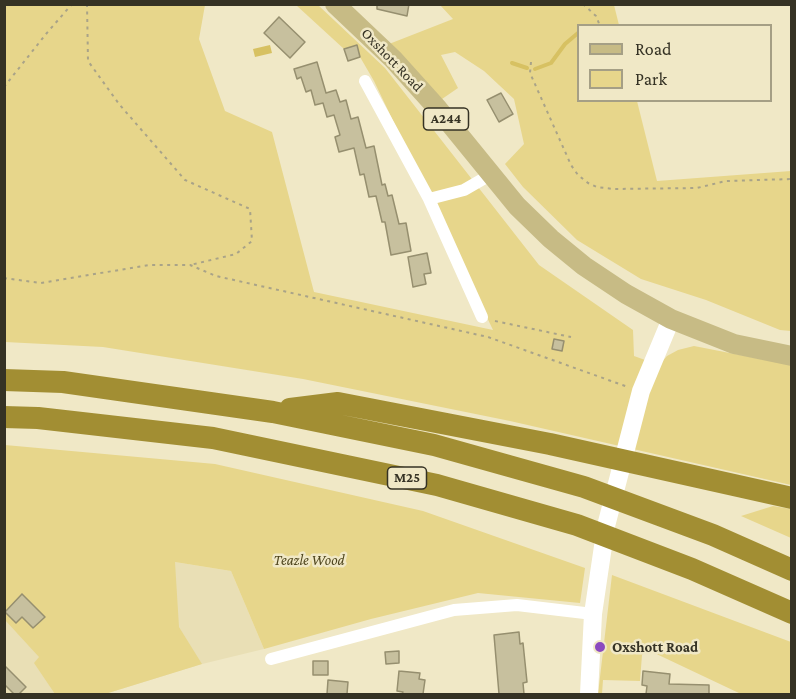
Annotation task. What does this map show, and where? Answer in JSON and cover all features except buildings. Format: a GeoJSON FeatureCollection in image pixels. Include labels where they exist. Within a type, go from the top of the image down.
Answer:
{"type":"FeatureCollection","features":[{"type":"Feature","properties":{"kind":"highway"},"geometry":{"type":"LineString","coordinates":[[4,380],[63,382],[273,412],[434,445],[584,487],[713,535],[792,570]]}},
{"type":"Feature","properties":{"kind":"highway"},"geometry":{"type":"LineString","coordinates":[[273,412],[338,403],[550,444],[792,498]]}},
{"type":"Feature","properties":{"kind":"highway","name":"M25"},"geometry":{"type":"LineString","coordinates":[[4,417],[38,418],[213,438],[437,485],[577,525],[692,569],[792,613]]}},
{"type":"Feature","properties":{"kind":"main road","name":"Oxshott Road"},"geometry":{"type":"LineString","coordinates":[[335,4],[393,59],[438,109],[517,206],[551,239],[584,266],[626,294],[671,319],[734,344],[792,356]]}},
{"type":"Feature","properties":{"kind":"main road"},"geometry":{"type":"LineString","coordinates":[[589,694],[593,614],[606,526],[640,395],[671,319]]}},
{"type":"Feature","properties":{"kind":"street"},"geometry":{"type":"LineString","coordinates":[[365,81],[429,199],[482,317]]}},
{"type":"Feature","properties":{"kind":"street"},"geometry":{"type":"LineString","coordinates":[[429,199],[464,190],[490,175]]}},
{"type":"Feature","properties":{"kind":"street"},"geometry":{"type":"LineString","coordinates":[[271,659],[454,610],[517,605],[593,614]]}},
{"type":"Feature","properties":{"kind":"path"},"geometry":{"type":"LineString","coordinates":[[4,87],[72,4]]}},
{"type":"Feature","properties":{"kind":"path"},"geometry":{"type":"LineString","coordinates":[[4,278],[41,283],[149,265],[190,265],[236,254],[252,241],[250,209],[185,180],[119,104],[88,61],[87,4]]}},
{"type":"Feature","properties":{"kind":"path"},"geometry":{"type":"LineString","coordinates":[[583,4],[596,16],[599,24]]}},
{"type":"Feature","properties":{"kind":"path"},"geometry":{"type":"LineString","coordinates":[[531,62],[530,72],[571,165],[578,176],[588,183],[613,189],[688,189],[726,181],[792,178]]}},
{"type":"Feature","properties":{"kind":"path"},"geometry":{"type":"LineString","coordinates":[[190,265],[227,278],[489,337],[640,395]]}},
{"type":"Feature","properties":{"kind":"path"},"geometry":{"type":"LineString","coordinates":[[482,317],[571,337]]}},
{"type":"Feature","properties":{"kind":"shaded area"},"geometry":{"type":"Polygon","coordinates":[[[270,45],[272,53],[255,57],[253,49],[270,45]]]}},
{"type":"Feature","properties":{"kind":"shaded area"},"geometry":{"type":"Polygon","coordinates":[[[119,553],[231,571],[264,649],[202,664],[105,694],[5,694],[4,574],[119,553]]]}},
{"type":"Feature","properties":{"kind":"green space"},"geometry":{"type":"Polygon","coordinates":[[[4,5],[205,5],[199,39],[225,111],[272,132],[314,292],[493,330],[374,81],[360,57],[357,46],[344,49],[296,5],[318,5],[385,68],[539,265],[633,330],[634,356],[659,365],[667,356],[678,350],[694,346],[791,365],[791,485],[510,421],[303,379],[103,347],[5,342],[4,5]]]}},
{"type":"Feature","properties":{"kind":"green space"},"geometry":{"type":"Polygon","coordinates":[[[440,5],[614,5],[619,24],[577,24],[577,102],[637,102],[657,181],[791,171],[791,331],[780,330],[706,300],[641,279],[577,240],[523,187],[505,164],[524,144],[514,99],[484,71],[455,52],[441,55],[458,88],[442,99],[389,44],[453,19],[440,5]]]}},
{"type":"Feature","properties":{"kind":"green space","name":"Teazle Wood"},"geometry":{"type":"Polygon","coordinates":[[[5,445],[215,464],[423,511],[585,568],[580,603],[478,593],[371,619],[264,649],[231,571],[175,562],[179,627],[202,664],[105,694],[55,694],[34,663],[39,657],[5,620],[5,445]]]}},
{"type":"Feature","properties":{"kind":"green space"},"geometry":{"type":"Polygon","coordinates":[[[773,506],[791,509],[791,538],[741,516],[773,506]]]}},
{"type":"Feature","properties":{"kind":"green space"},"geometry":{"type":"Polygon","coordinates":[[[612,575],[791,642],[791,694],[741,694],[648,650],[642,655],[640,681],[603,680],[602,694],[598,694],[612,575]]]}},
{"type":"Feature","properties":{"kind":"waterway"},"geometry":{"type":"LineString","coordinates":[[535,69],[551,63],[565,44],[577,34]]}},
{"type":"Feature","properties":{"kind":"waterway"},"geometry":{"type":"LineString","coordinates":[[512,63],[527,68]]}},
{"type":"Feature","properties":{"kind":"place","name":"Oxshott Road"},"geometry":{"type":"Point","coordinates":[600,647]}}]}
